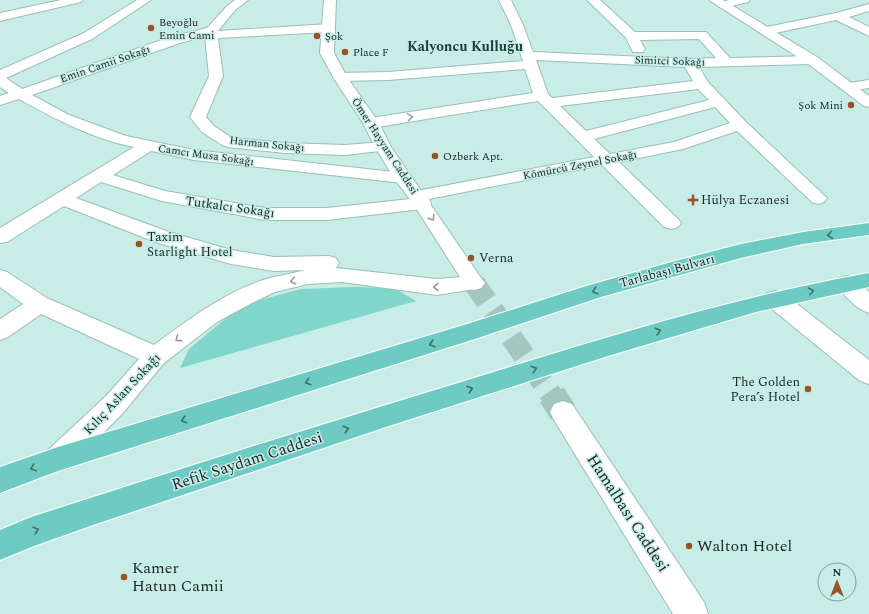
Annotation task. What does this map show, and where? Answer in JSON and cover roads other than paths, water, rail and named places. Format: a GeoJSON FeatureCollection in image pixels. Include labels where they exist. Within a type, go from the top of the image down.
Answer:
{"type":"FeatureCollection","features":[{"type":"Feature","properties":{"kind":"main road","name":"Tarlabaşı Bulvarı"},"geometry":{"type":"LineString","coordinates":[[58,459],[470,332],[594,291],[741,251],[803,238],[869,229]]}},
{"type":"Feature","properties":{"kind":"main road"},"geometry":{"type":"LineString","coordinates":[[775,299],[847,283],[869,280]]}},
{"type":"Feature","properties":{"kind":"main road","name":"Refik Saydam Caddesi"},"geometry":{"type":"LineString","coordinates":[[0,545],[31,532],[96,510],[496,380],[645,335],[775,299]]}},
{"type":"Feature","properties":{"kind":"main road"},"geometry":{"type":"LineString","coordinates":[[0,480],[58,459]]}},
{"type":"Feature","properties":{"kind":"street"},"geometry":{"type":"LineString","coordinates":[[0,17],[77,0]]}},
{"type":"Feature","properties":{"kind":"street"},"geometry":{"type":"LineString","coordinates":[[0,75],[88,36],[128,3],[145,0]]}},
{"type":"Feature","properties":{"kind":"street"},"geometry":{"type":"LineString","coordinates":[[212,33],[231,8],[242,0]]}},
{"type":"Feature","properties":{"kind":"street","name":"Ömer Hayyam Caddesi"},"geometry":{"type":"LineString","coordinates":[[330,0],[327,53],[340,77],[371,123],[383,147],[474,283]]}},
{"type":"Feature","properties":{"kind":"street"},"geometry":{"type":"LineString","coordinates":[[505,0],[517,25],[545,100],[671,223]]}},
{"type":"Feature","properties":{"kind":"street"},"geometry":{"type":"LineString","coordinates":[[593,0],[632,36],[643,61]]}},
{"type":"Feature","properties":{"kind":"street"},"geometry":{"type":"LineString","coordinates":[[719,3],[744,0]]}},
{"type":"Feature","properties":{"kind":"street"},"geometry":{"type":"LineString","coordinates":[[719,3],[812,60],[869,103]]}},
{"type":"Feature","properties":{"kind":"street"},"geometry":{"type":"LineString","coordinates":[[766,31],[838,16],[869,7]]}},
{"type":"Feature","properties":{"kind":"street"},"geometry":{"type":"LineString","coordinates":[[838,16],[869,32]]}},
{"type":"Feature","properties":{"kind":"street","name":"Emin Camii Sokağı"},"geometry":{"type":"LineString","coordinates":[[0,101],[175,40],[212,33],[329,28]]}},
{"type":"Feature","properties":{"kind":"street","name":"Harman Sokağı"},"geometry":{"type":"LineString","coordinates":[[212,33],[216,76],[198,117],[208,129],[228,142],[285,148],[345,150],[383,147]]}},
{"type":"Feature","properties":{"kind":"street"},"geometry":{"type":"LineString","coordinates":[[632,36],[702,35],[727,63]]}},
{"type":"Feature","properties":{"kind":"street","name":"Simitci Sokağı"},"geometry":{"type":"LineString","coordinates":[[340,77],[388,76],[529,60],[690,63],[812,60]]}},
{"type":"Feature","properties":{"kind":"street"},"geometry":{"type":"LineString","coordinates":[[690,63],[702,84],[740,125],[818,198]]}},
{"type":"Feature","properties":{"kind":"street","name":"Camcı Musa Sokağı"},"geometry":{"type":"LineString","coordinates":[[0,80],[20,94],[64,118],[122,140],[194,155],[403,178]]}},
{"type":"Feature","properties":{"kind":"street"},"geometry":{"type":"LineString","coordinates":[[371,123],[545,100],[702,84]]}},
{"type":"Feature","properties":{"kind":"street"},"geometry":{"type":"LineString","coordinates":[[848,87],[869,84]]}},
{"type":"Feature","properties":{"kind":"street"},"geometry":{"type":"LineString","coordinates":[[582,137],[719,102]]}},
{"type":"Feature","properties":{"kind":"street","name":"Kömürcü Zeynel Sokağı"},"geometry":{"type":"LineString","coordinates":[[419,199],[677,146],[740,125]]}},
{"type":"Feature","properties":{"kind":"street"},"geometry":{"type":"LineString","coordinates":[[0,237],[148,146]]}},
{"type":"Feature","properties":{"kind":"street","name":"Tutkalcı Sokağı"},"geometry":{"type":"LineString","coordinates":[[99,176],[162,196],[265,214],[327,214],[419,199]]}},
{"type":"Feature","properties":{"kind":"street"},"geometry":{"type":"LineString","coordinates":[[62,199],[162,237],[231,257],[274,264],[333,263],[342,275]]}},
{"type":"Feature","properties":{"kind":"street","name":"Kılıç Aslan Sokağı"},"geometry":{"type":"LineString","coordinates":[[58,459],[114,405],[156,356],[209,316],[262,289],[308,277],[342,275],[437,287],[474,283]]}},
{"type":"Feature","properties":{"kind":"street"},"geometry":{"type":"LineString","coordinates":[[0,277],[39,304],[156,356]]}},
{"type":"Feature","properties":{"kind":"street"},"geometry":{"type":"LineString","coordinates":[[847,283],[869,306]]}},
{"type":"Feature","properties":{"kind":"street"},"geometry":{"type":"LineString","coordinates":[[775,299],[869,374]]}},
{"type":"Feature","properties":{"kind":"street"},"geometry":{"type":"LineString","coordinates":[[0,331],[39,304]]}},
{"type":"Feature","properties":{"kind":"street","name":"Hamalbası Caddesi"},"geometry":{"type":"LineString","coordinates":[[563,412],[692,614]]}},
{"type":"Feature","properties":{"kind":"tunnel"},"geometry":{"type":"LineString","coordinates":[[474,283],[552,396]]}},
{"type":"Feature","properties":{"kind":"tunnel"},"geometry":{"type":"LineString","coordinates":[[552,395],[563,412]]}},
{"type":"Feature","properties":{"kind":"place","name":"Beyoğlu Emin Cami"},"geometry":{"type":"Point","coordinates":[151,28]}},
{"type":"Feature","properties":{"kind":"place","name":"Şok"},"geometry":{"type":"Point","coordinates":[317,36]}},
{"type":"Feature","properties":{"kind":"place","name":"Place F"},"geometry":{"type":"Point","coordinates":[345,52]}},
{"type":"Feature","properties":{"kind":"place","name":"Şok Mini"},"geometry":{"type":"Point","coordinates":[851,105]}},
{"type":"Feature","properties":{"kind":"place","name":"Ozberk Apt."},"geometry":{"type":"Point","coordinates":[435,156]}},
{"type":"Feature","properties":{"kind":"place","name":"Hülya Eczanesi"},"geometry":{"type":"Point","coordinates":[693,200]}},
{"type":"Feature","properties":{"kind":"place","name":"Taxim Starlight Hotel"},"geometry":{"type":"Point","coordinates":[139,244]}},
{"type":"Feature","properties":{"kind":"place","name":"Verna"},"geometry":{"type":"Point","coordinates":[471,258]}},
{"type":"Feature","properties":{"kind":"place","name":"The Golden Pera’s Hotel"},"geometry":{"type":"Point","coordinates":[808,389]}},
{"type":"Feature","properties":{"kind":"place","name":"Walton Hotel"},"geometry":{"type":"Point","coordinates":[689,546]}},
{"type":"Feature","properties":{"kind":"place","name":"Kamer Hatun Camii"},"geometry":{"type":"Point","coordinates":[124,577]}},
{"type":"Feature","properties":{"kind":"district","name":"Kalyoncu Kulluğu"},"geometry":{"type":"Point","coordinates":[465,46]}}]}
